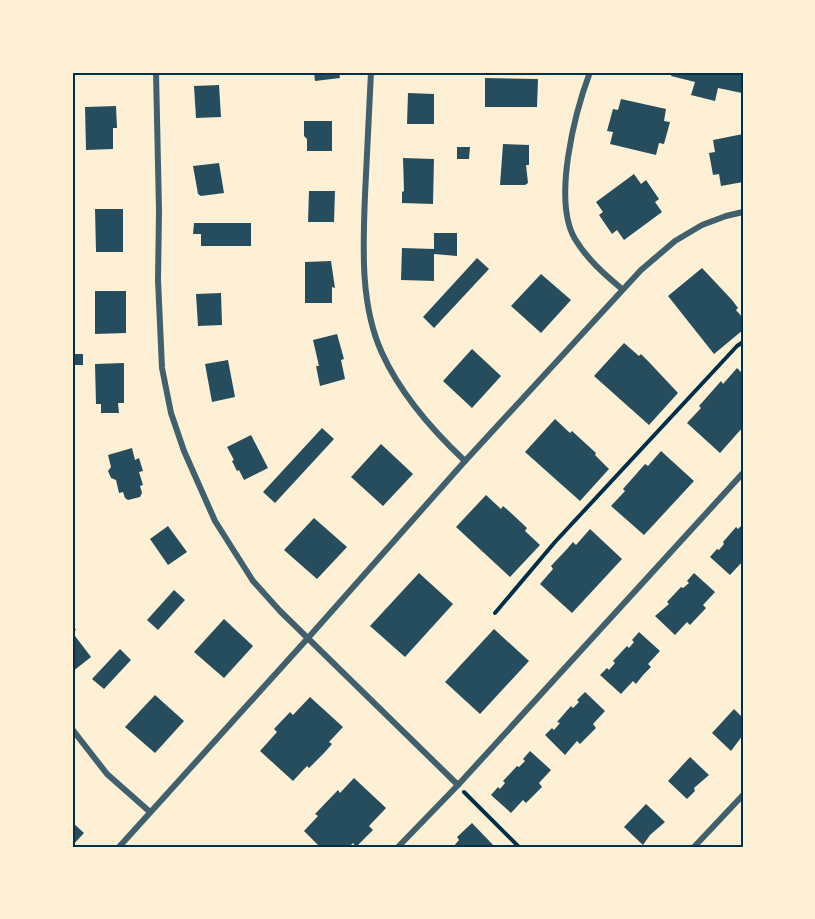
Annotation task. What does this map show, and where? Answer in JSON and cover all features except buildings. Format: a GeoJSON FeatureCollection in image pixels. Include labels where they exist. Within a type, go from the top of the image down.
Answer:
{"type":"FeatureCollection","features":[{"type":"Feature","properties":{"kind":"street"},"geometry":{"type":"LineString","coordinates":[[156,72],[158,291],[162,368],[171,413],[184,451],[214,521],[253,580],[280,611],[458,785]]}},
{"type":"Feature","properties":{"kind":"street"},"geometry":{"type":"LineString","coordinates":[[371,72],[363,249],[370,316],[381,353],[405,395],[441,439],[465,461]]}},
{"type":"Feature","properties":{"kind":"street"},"geometry":{"type":"LineString","coordinates":[[590,72],[581,96],[567,167],[565,205],[574,237],[594,265],[622,289]]}},
{"type":"Feature","properties":{"kind":"street"},"geometry":{"type":"LineString","coordinates":[[119,847],[622,289],[675,241],[702,225],[743,212]]}},
{"type":"Feature","properties":{"kind":"street"},"geometry":{"type":"LineString","coordinates":[[398,847],[458,785],[743,473]]}},
{"type":"Feature","properties":{"kind":"street"},"geometry":{"type":"LineString","coordinates":[[72,729],[107,774],[150,812]]}},
{"type":"Feature","properties":{"kind":"street"},"geometry":{"type":"LineString","coordinates":[[694,847],[743,795]]}},
{"type":"Feature","properties":{"kind":"path"},"geometry":{"type":"LineString","coordinates":[[495,613],[555,542],[729,354],[743,342]]}},
{"type":"Feature","properties":{"kind":"path"},"geometry":{"type":"LineString","coordinates":[[458,785],[519,847]]}}]}
